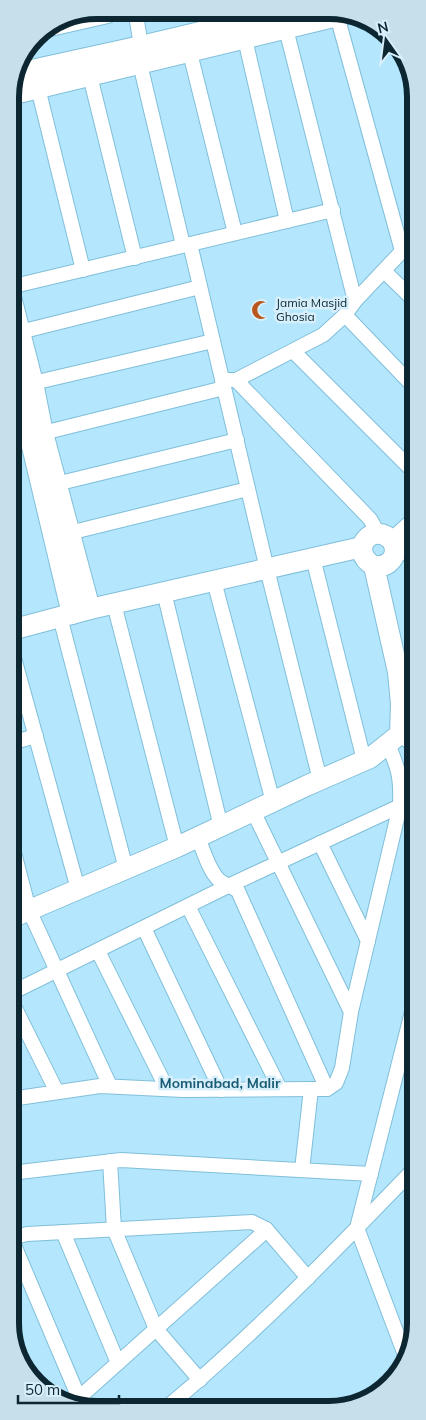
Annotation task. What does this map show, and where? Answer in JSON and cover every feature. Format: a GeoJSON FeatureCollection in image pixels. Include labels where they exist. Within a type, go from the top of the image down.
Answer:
{"type":"FeatureCollection","features":[{"type":"Feature","properties":{"kind":"street"},"geometry":{"type":"LineString","coordinates":[[66,26],[94,19]]}},
{"type":"Feature","properties":{"kind":"street"},"geometry":{"type":"LineString","coordinates":[[136,19],[140,55],[213,341],[228,383],[236,440],[320,780]]}},
{"type":"Feature","properties":{"kind":"street"},"geometry":{"type":"LineString","coordinates":[[23,72],[140,55],[278,19]]}},
{"type":"Feature","properties":{"kind":"street"},"geometry":{"type":"LineString","coordinates":[[188,43],[244,39],[280,19]]}},
{"type":"Feature","properties":{"kind":"street"},"geometry":{"type":"LineString","coordinates":[[282,19],[355,301]]}},
{"type":"Feature","properties":{"kind":"street"},"geometry":{"type":"LineString","coordinates":[[343,20],[402,251]]}},
{"type":"Feature","properties":{"kind":"street"},"geometry":{"type":"LineString","coordinates":[[244,39],[287,221]]}},
{"type":"Feature","properties":{"kind":"street"},"geometry":{"type":"LineString","coordinates":[[188,43],[235,233]]}},
{"type":"Feature","properties":{"kind":"street"},"geometry":{"type":"LineString","coordinates":[[19,93],[90,76],[140,55]]}},
{"type":"Feature","properties":{"kind":"street"},"geometry":{"type":"LineString","coordinates":[[90,76],[135,258]]}},
{"type":"Feature","properties":{"kind":"street"},"geometry":{"type":"LineString","coordinates":[[38,88],[83,270]]}},
{"type":"Feature","properties":{"kind":"street"},"geometry":{"type":"LineString","coordinates":[[19,285],[333,210]]}},
{"type":"Feature","properties":{"kind":"street"},"geometry":{"type":"LineString","coordinates":[[30,429],[228,383],[323,335],[345,315],[355,301],[407,248]]}},
{"type":"Feature","properties":{"kind":"street"},"geometry":{"type":"LineString","coordinates":[[384,271],[407,293]]}},
{"type":"Feature","properties":{"kind":"street"},"geometry":{"type":"LineString","coordinates":[[20,332],[200,286]]}},
{"type":"Feature","properties":{"kind":"street"},"geometry":{"type":"LineString","coordinates":[[345,315],[407,380]]}},
{"type":"Feature","properties":{"kind":"street"},"geometry":{"type":"LineString","coordinates":[[19,328],[20,385],[74,613],[126,869]]}},
{"type":"Feature","properties":{"kind":"street"},"geometry":{"type":"LineString","coordinates":[[20,385],[213,341]]}},
{"type":"Feature","properties":{"kind":"street"},"geometry":{"type":"LineString","coordinates":[[294,351],[407,465]]}},
{"type":"Feature","properties":{"kind":"street"},"geometry":{"type":"LineString","coordinates":[[228,383],[390,537],[407,556]]}},
{"type":"Feature","properties":{"kind":"street"},"geometry":{"type":"LineString","coordinates":[[30,429],[56,484],[69,532],[74,613]]}},
{"type":"Feature","properties":{"kind":"street"},"geometry":{"type":"LineString","coordinates":[[56,484],[236,440]]}},
{"type":"Feature","properties":{"kind":"street"},"geometry":{"type":"LineString","coordinates":[[69,532],[248,489]]}},
{"type":"Feature","properties":{"kind":"street"},"geometry":{"type":"LineString","coordinates":[[19,628],[74,613],[362,547],[368,538],[390,537],[407,527]]}},
{"type":"Feature","properties":{"kind":"street"},"geometry":{"type":"LineString","coordinates":[[362,547],[364,558],[367,562],[380,567],[390,562],[395,553],[390,537]]}},
{"type":"Feature","properties":{"kind":"street"},"geometry":{"type":"LineString","coordinates":[[312,558],[364,760]]}},
{"type":"Feature","properties":{"kind":"street"},"geometry":{"type":"LineString","coordinates":[[19,1097],[100,1086],[221,1090],[327,1089],[336,1083],[342,1068],[351,1012],[400,806],[400,780],[394,739],[401,704],[398,672],[374,566]]}},
{"type":"Feature","properties":{"kind":"street"},"geometry":{"type":"LineString","coordinates":[[214,581],[272,802]]}},
{"type":"Feature","properties":{"kind":"street"},"geometry":{"type":"LineString","coordinates":[[164,592],[221,826]]}},
{"type":"Feature","properties":{"kind":"street"},"geometry":{"type":"LineString","coordinates":[[114,604],[177,847]]}},
{"type":"Feature","properties":{"kind":"street"},"geometry":{"type":"LineString","coordinates":[[19,675],[78,889]]}},
{"type":"Feature","properties":{"kind":"street"},"geometry":{"type":"LineString","coordinates":[[19,741],[36,736]]}},
{"type":"Feature","properties":{"kind":"street"},"geometry":{"type":"LineString","coordinates":[[110,1086],[57,971],[20,914],[198,838],[370,758],[394,739]]}},
{"type":"Feature","properties":{"kind":"street"},"geometry":{"type":"LineString","coordinates":[[394,739],[407,744]]}},
{"type":"Feature","properties":{"kind":"street"},"geometry":{"type":"LineString","coordinates":[[19,989],[230,885],[400,806]]}},
{"type":"Feature","properties":{"kind":"street"},"geometry":{"type":"LineString","coordinates":[[253,811],[351,1012]]}},
{"type":"Feature","properties":{"kind":"street"},"geometry":{"type":"LineString","coordinates":[[198,838],[214,874],[221,882],[230,885],[238,891],[327,1089]]}},
{"type":"Feature","properties":{"kind":"street"},"geometry":{"type":"LineString","coordinates":[[320,843],[368,941]]}},
{"type":"Feature","properties":{"kind":"street"},"geometry":{"type":"LineString","coordinates":[[188,906],[280,1089]]}},
{"type":"Feature","properties":{"kind":"street"},"geometry":{"type":"LineString","coordinates":[[144,928],[221,1090]]}},
{"type":"Feature","properties":{"kind":"street"},"geometry":{"type":"LineString","coordinates":[[98,951],[167,1089]]}},
{"type":"Feature","properties":{"kind":"street"},"geometry":{"type":"LineString","coordinates":[[19,1016],[57,1092]]}},
{"type":"Feature","properties":{"kind":"street"},"geometry":{"type":"LineString","coordinates":[[403,1348],[358,1228],[407,1035]]}},
{"type":"Feature","properties":{"kind":"street"},"geometry":{"type":"LineString","coordinates":[[302,1170],[311,1089]]}},
{"type":"Feature","properties":{"kind":"street"},"geometry":{"type":"LineString","coordinates":[[19,1172],[121,1160],[371,1174]]}},
{"type":"Feature","properties":{"kind":"street"},"geometry":{"type":"LineString","coordinates":[[110,1161],[114,1229],[156,1329],[200,1380]]}},
{"type":"Feature","properties":{"kind":"street"},"geometry":{"type":"LineString","coordinates":[[174,1401],[200,1380],[308,1278],[407,1177]]}},
{"type":"Feature","properties":{"kind":"street"},"geometry":{"type":"LineString","coordinates":[[19,1236],[252,1222],[266,1229],[308,1278]]}},
{"type":"Feature","properties":{"kind":"street"},"geometry":{"type":"LineString","coordinates":[[77,1399],[266,1229]]}},
{"type":"Feature","properties":{"kind":"street"},"geometry":{"type":"LineString","coordinates":[[63,1232],[118,1363]]}},
{"type":"Feature","properties":{"kind":"street"},"geometry":{"type":"LineString","coordinates":[[19,1258],[74,1398]]}},
{"type":"Feature","properties":{"kind":"place","name":"Jamia Masjid Ghosia"},"geometry":{"type":"Point","coordinates":[261,310]}},
{"type":"Feature","properties":{"kind":"district","name":"Mominabad, Malir"},"geometry":{"type":"Point","coordinates":[220,1083]}}]}
